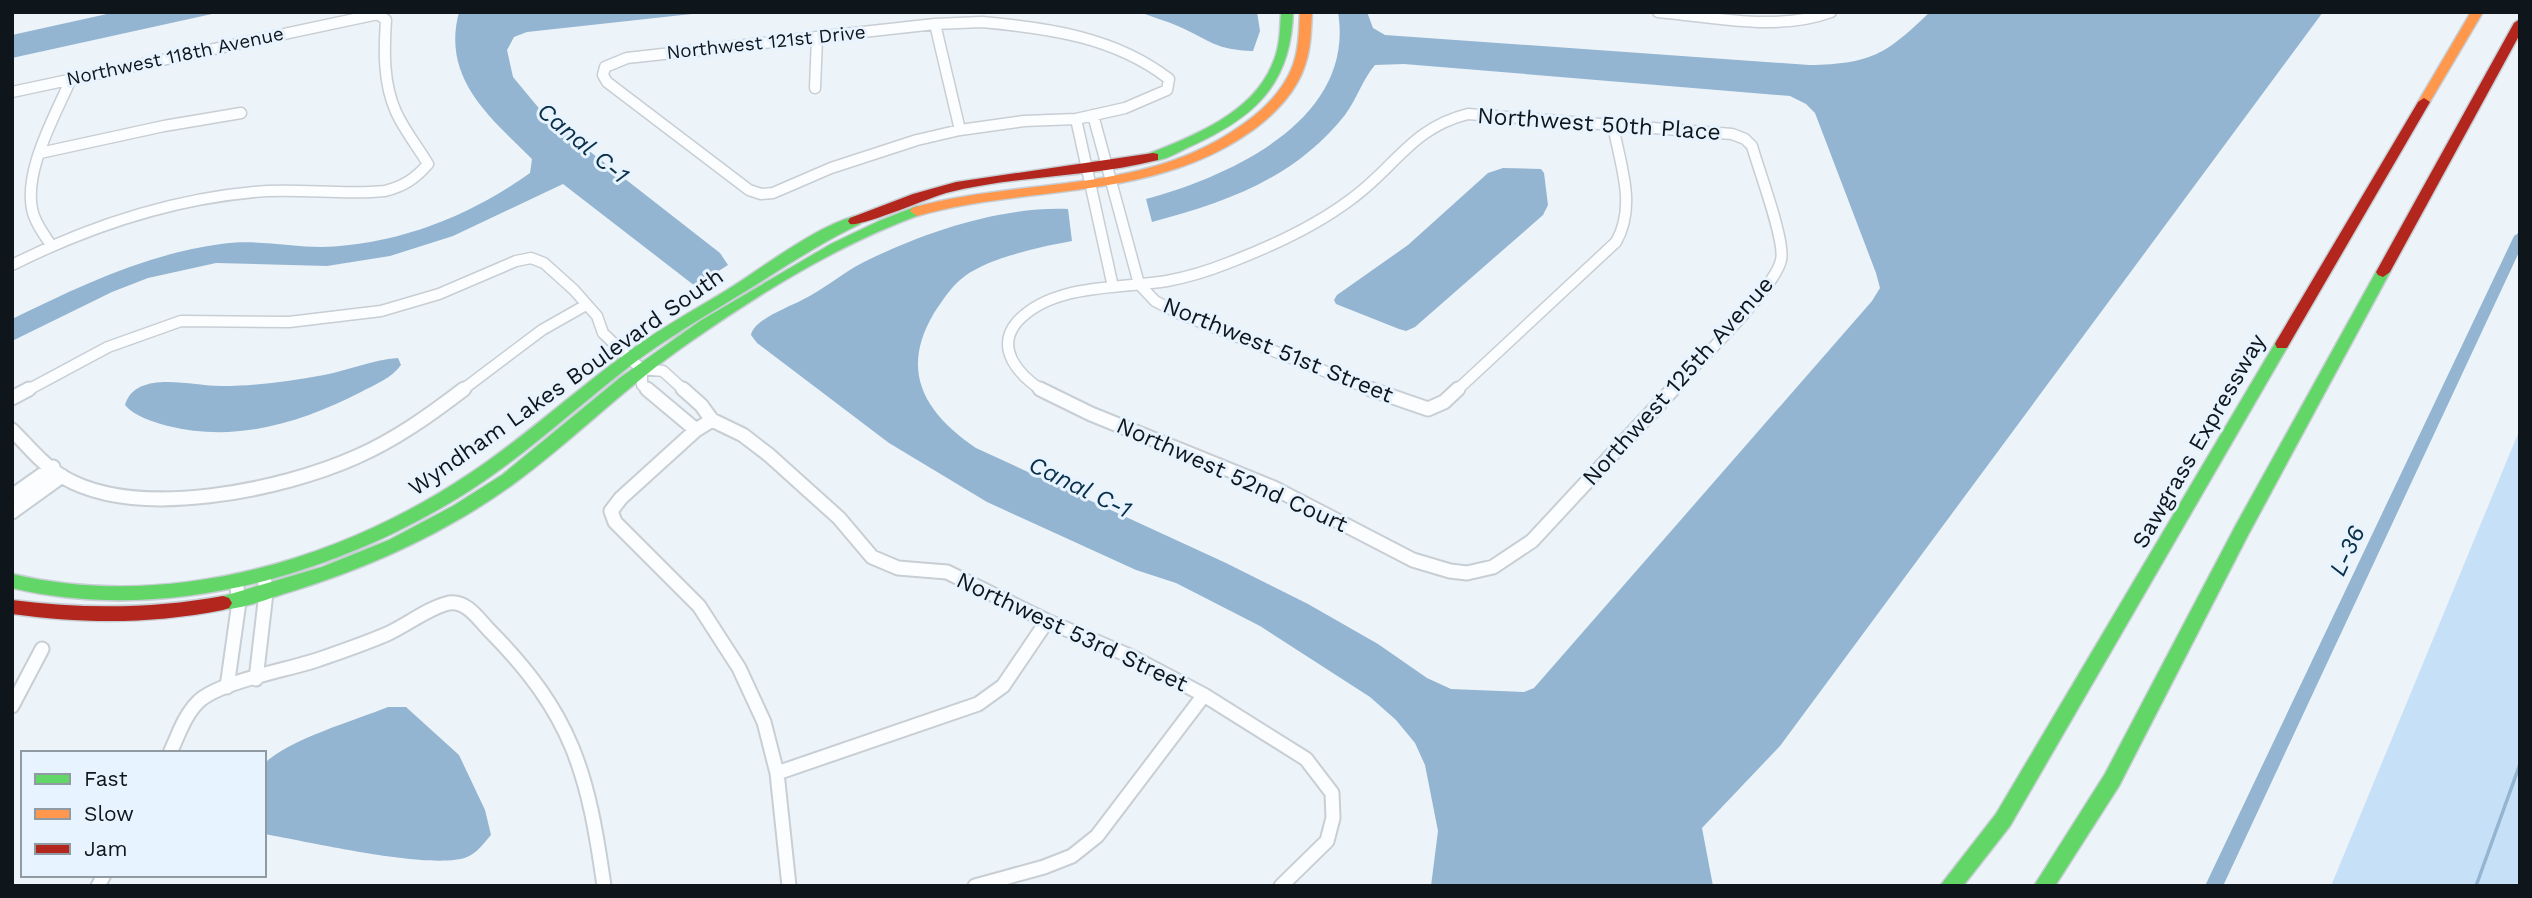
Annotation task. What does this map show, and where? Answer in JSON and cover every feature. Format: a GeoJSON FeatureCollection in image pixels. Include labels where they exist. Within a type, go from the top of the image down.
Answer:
{"type":"FeatureCollection","features":[{"type":"Feature","properties":{"kind":"main road","name":"Wyndham Lakes Boulevard South"},"geometry":{"type":"LineString","coordinates":[[1109,175],[1184,147],[1230,122],[1246,108],[1276,76],[1283,61],[1289,41],[1287,12]]}},
{"type":"Feature","properties":{"kind":"main road","name":"Wyndham Lakes Boulevard South"},"geometry":{"type":"LineString","coordinates":[[12,581],[26,585],[102,593],[148,592],[236,581],[264,575],[374,534],[444,498],[815,241],[883,210],[942,190],[976,183],[1149,173],[1198,156],[1228,141],[1266,113],[1287,90],[1299,70],[1308,34],[1306,12]]}},
{"type":"Feature","properties":{"kind":"main road","name":"Sawgrass Expressway"},"geometry":{"type":"LineString","coordinates":[[1950,886],[2003,820],[2477,12]]}},
{"type":"Feature","properties":{"kind":"main road"},"geometry":{"type":"LineString","coordinates":[[2044,886],[2112,780],[2242,530],[2520,23]]}},
{"type":"Feature","properties":{"kind":"main road","name":"Wyndham Lakes Boulevard South"},"geometry":{"type":"LineString","coordinates":[[12,607],[68,616],[109,617],[239,601],[356,562],[433,525],[492,490],[636,364]]}},
{"type":"Feature","properties":{"kind":"street"},"geometry":{"type":"LineString","coordinates":[[1658,12],[1811,20],[1831,12]]}},
{"type":"Feature","properties":{"kind":"street"},"geometry":{"type":"LineString","coordinates":[[12,265],[51,245],[177,204],[241,193],[296,190],[356,194],[380,191],[415,180],[428,164],[396,113],[388,87],[384,58],[386,19],[378,14]]}},
{"type":"Feature","properties":{"kind":"street","name":"Northwest 118th Avenue"},"geometry":{"type":"LineString","coordinates":[[12,92],[378,14]]}},
{"type":"Feature","properties":{"kind":"street"},"geometry":{"type":"LineString","coordinates":[[934,24],[960,130],[1093,115]]}},
{"type":"Feature","properties":{"kind":"street","name":"Northwest 121st Drive"},"geometry":{"type":"LineString","coordinates":[[960,130],[878,152],[773,193],[761,194],[749,190],[607,82],[603,75],[605,67],[626,58],[934,24],[1009,24],[1058,32],[1129,53],[1159,69],[1169,79],[1167,90],[1152,98],[1093,115]]}},
{"type":"Feature","properties":{"kind":"street"},"geometry":{"type":"LineString","coordinates":[[815,88],[817,37]]}},
{"type":"Feature","properties":{"kind":"street"},"geometry":{"type":"LineString","coordinates":[[51,245],[33,215],[32,185],[40,153],[71,79]]}},
{"type":"Feature","properties":{"kind":"street"},"geometry":{"type":"LineString","coordinates":[[40,153],[164,126],[241,113]]}},
{"type":"Feature","properties":{"kind":"street","name":"Northwest 50th Place"},"geometry":{"type":"LineString","coordinates":[[1139,284],[1168,280],[1229,263],[1305,230],[1364,190],[1420,132],[1452,117],[1486,114],[1732,134],[1745,139]]}},
{"type":"Feature","properties":{"kind":"street","name":"Northwest 51st Street"},"geometry":{"type":"LineString","coordinates":[[1093,115],[1139,284],[1155,301],[1180,314],[1414,407],[1429,409],[1444,402],[1616,242],[1625,226],[1628,206],[1612,125]]}},
{"type":"Feature","properties":{"kind":"street"},"geometry":{"type":"LineString","coordinates":[[1076,119],[1113,287],[1139,284]]}},
{"type":"Feature","properties":{"kind":"street","name":"Northwest 125th Avenue"},"geometry":{"type":"LineString","coordinates":[[1469,573],[1490,568],[1513,556],[1532,541],[1769,285],[1782,260],[1779,239],[1752,146],[1745,139]]}},
{"type":"Feature","properties":{"kind":"street"},"geometry":{"type":"LineString","coordinates":[[1101,236],[1124,231]]}},
{"type":"Feature","properties":{"kind":"street"},"geometry":{"type":"LineString","coordinates":[[12,398],[108,347],[181,321],[289,322],[381,311],[439,294],[516,261],[531,258]]}},
{"type":"Feature","properties":{"kind":"street","name":"Northwest 53rd Street"},"geometry":{"type":"LineString","coordinates":[[531,258],[544,263],[586,304],[597,316],[603,333],[636,364],[663,371],[701,405],[712,420],[743,435],[807,487],[839,518],[872,557],[898,568],[947,572],[1047,621],[1130,656],[1204,695],[1306,759],[1332,793],[1333,818],[1327,841],[1282,886]]}},
{"type":"Feature","properties":{"kind":"street","name":"Northwest 52nd Court"},"geometry":{"type":"LineString","coordinates":[[1113,287],[1054,298],[1030,310],[1016,324],[1008,340],[1008,355],[1014,368],[1028,382],[1084,411],[1322,511],[1418,560],[1446,570],[1469,573]]}},
{"type":"Feature","properties":{"kind":"street"},"geometry":{"type":"LineString","coordinates":[[12,430],[57,472],[86,486],[121,495],[169,499],[225,495],[281,483],[379,446],[419,421],[537,333],[586,304]]}},
{"type":"Feature","properties":{"kind":"street","name":"Northwest 53rd Street"},"geometry":{"type":"LineString","coordinates":[[636,364],[642,385],[696,430]]}},
{"type":"Feature","properties":{"kind":"street"},"geometry":{"type":"LineString","coordinates":[[712,420],[696,430],[621,498],[611,511],[615,522],[699,606],[739,667],[764,722],[777,773],[789,886]]}},
{"type":"Feature","properties":{"kind":"street"},"geometry":{"type":"LineString","coordinates":[[12,496],[57,472]]}},
{"type":"Feature","properties":{"kind":"street"},"geometry":{"type":"LineString","coordinates":[[12,512],[57,472]]}},
{"type":"Feature","properties":{"kind":"street"},"geometry":{"type":"LineString","coordinates":[[256,679],[266,593],[264,575]]}},
{"type":"Feature","properties":{"kind":"street"},"geometry":{"type":"LineString","coordinates":[[227,687],[239,601],[236,581]]}},
{"type":"Feature","properties":{"kind":"street"},"geometry":{"type":"LineString","coordinates":[[171,751],[186,718],[199,701],[217,690],[386,634],[449,603],[465,605],[538,684],[569,733],[594,812],[604,886]]}},
{"type":"Feature","properties":{"kind":"street"},"geometry":{"type":"LineString","coordinates":[[777,773],[978,704],[1003,686],[1047,621]]}},
{"type":"Feature","properties":{"kind":"street"},"geometry":{"type":"LineString","coordinates":[[12,706],[42,649]]}},
{"type":"Feature","properties":{"kind":"street"},"geometry":{"type":"LineString","coordinates":[[975,886],[1044,867],[1072,856],[1097,836],[1204,695]]}},
{"type":"Feature","properties":{"kind":"shaded area"},"geometry":{"type":"Polygon","coordinates":[[[116,12],[221,12],[12,58],[12,35],[116,12]]]}},
{"type":"Feature","properties":{"kind":"shaded area"},"geometry":{"type":"Polygon","coordinates":[[[459,12],[710,12],[527,32],[514,37],[507,50],[513,77],[547,118],[720,253],[728,265],[695,286],[563,184],[453,236],[390,256],[327,266],[216,263],[148,278],[112,292],[12,341],[12,319],[88,283],[140,263],[221,244],[259,243],[322,247],[378,241],[458,215],[530,173],[532,159],[486,112],[463,77],[455,36],[459,12]]]}},
{"type":"Feature","properties":{"kind":"shaded area"},"geometry":{"type":"Polygon","coordinates":[[[1139,12],[1257,12],[1260,31],[1253,51],[1230,49],[1139,12]]]}},
{"type":"Feature","properties":{"kind":"shaded area"},"geometry":{"type":"Polygon","coordinates":[[[1338,12],[1367,12],[1373,28],[1385,35],[1809,65],[1848,62],[1877,54],[1901,38],[1930,12],[2323,12],[1780,746],[1702,828],[1713,886],[1431,886],[1438,831],[1425,765],[1415,743],[1396,720],[1370,697],[1260,626],[1176,583],[1136,570],[987,502],[889,443],[757,343],[751,335],[758,324],[772,314],[810,296],[862,263],[910,241],[989,217],[1042,209],[1068,209],[1072,241],[1016,254],[976,269],[956,284],[934,313],[924,334],[918,372],[923,390],[943,420],[976,448],[1226,563],[1308,604],[1378,644],[1427,678],[1451,689],[1524,692],[1534,688],[1872,301],[1880,288],[1876,273],[1815,113],[1806,104],[1790,96],[1404,64],[1375,65],[1345,115],[1325,137],[1282,171],[1233,196],[1152,222],[1146,199],[1214,175],[1248,158],[1280,137],[1307,113],[1327,84],[1338,50],[1338,12]]]}},
{"type":"Feature","properties":{"kind":"shaded area"},"geometry":{"type":"Polygon","coordinates":[[[1503,168],[1541,169],[1544,173],[1548,205],[1543,215],[1415,327],[1406,331],[1399,329],[1336,304],[1334,300],[1337,295],[1408,245],[1488,173],[1503,168]]]}},
{"type":"Feature","properties":{"kind":"shaded area"},"geometry":{"type":"Polygon","coordinates":[[[398,358],[401,365],[377,384],[315,413],[267,427],[243,431],[193,431],[151,421],[125,405],[131,394],[153,383],[223,386],[261,384],[324,375],[398,358]]]}},
{"type":"Feature","properties":{"kind":"shaded area"},"geometry":{"type":"Polygon","coordinates":[[[2520,429],[2520,886],[2331,886],[2520,429]]]}},
{"type":"Feature","properties":{"kind":"shaded area"},"geometry":{"type":"Polygon","coordinates":[[[388,707],[406,707],[459,755],[485,810],[491,835],[480,848],[467,857],[427,860],[399,858],[266,834],[266,762],[289,747],[388,707]]]}},
{"type":"Feature","properties":{"kind":"waterway","name":"L-36"},"geometry":{"type":"LineString","coordinates":[[2214,886],[2520,236]]}},
{"type":"Feature","properties":{"kind":"waterway"},"geometry":{"type":"LineString","coordinates":[[2476,886],[2520,764]]}},
{"type":"Feature","properties":{"kind":"traffic: fast"},"geometry":{"type":"LineString","coordinates":[[1153,157],[1203,136],[1226,122],[1265,88],[1278,66],[1286,41],[1287,12]]}},
{"type":"Feature","properties":{"kind":"traffic: fast"},"geometry":{"type":"LineString","coordinates":[[223,603],[328,572],[395,544],[459,511],[508,480],[626,381],[705,324],[836,247],[917,211]]}},
{"type":"Feature","properties":{"kind":"traffic: fast"},"geometry":{"type":"LineString","coordinates":[[12,581],[56,590],[101,594],[168,591],[259,575],[358,541],[422,511],[452,493],[519,446],[654,341],[799,251],[855,221]]}},
{"type":"Feature","properties":{"kind":"traffic: fast"},"geometry":{"type":"LineString","coordinates":[[2044,886],[2112,780],[2242,530],[2383,272]]}},
{"type":"Feature","properties":{"kind":"traffic: fast"},"geometry":{"type":"LineString","coordinates":[[1950,886],[2003,820],[2282,344]]}},
{"type":"Feature","properties":{"kind":"traffic: slow"},"geometry":{"type":"LineString","coordinates":[[917,211],[988,196],[1083,187],[1132,178],[1158,171],[1212,149],[1259,119],[1278,100],[1293,79],[1302,55],[1306,12]]}},
{"type":"Feature","properties":{"kind":"traffic: slow"},"geometry":{"type":"LineString","coordinates":[[2424,102],[2477,12]]}},
{"type":"Feature","properties":{"kind":"traffic: jam"},"geometry":{"type":"LineString","coordinates":[[2383,272],[2520,23]]}},
{"type":"Feature","properties":{"kind":"traffic: jam"},"geometry":{"type":"LineString","coordinates":[[2282,344],[2424,102]]}},
{"type":"Feature","properties":{"kind":"traffic: jam"},"geometry":{"type":"LineString","coordinates":[[855,221],[905,201],[956,186],[1153,157]]}},
{"type":"Feature","properties":{"kind":"traffic: jam"},"geometry":{"type":"LineString","coordinates":[[12,607],[118,615],[169,612],[223,603]]}},
{"type":"Feature","properties":{"kind":"water label","name":"Canal C-1"},"geometry":{"type":"Point","coordinates":[583,143]}},
{"type":"Feature","properties":{"kind":"water label","name":"Canal C-1"},"geometry":{"type":"Point","coordinates":[1080,487]}}]}
